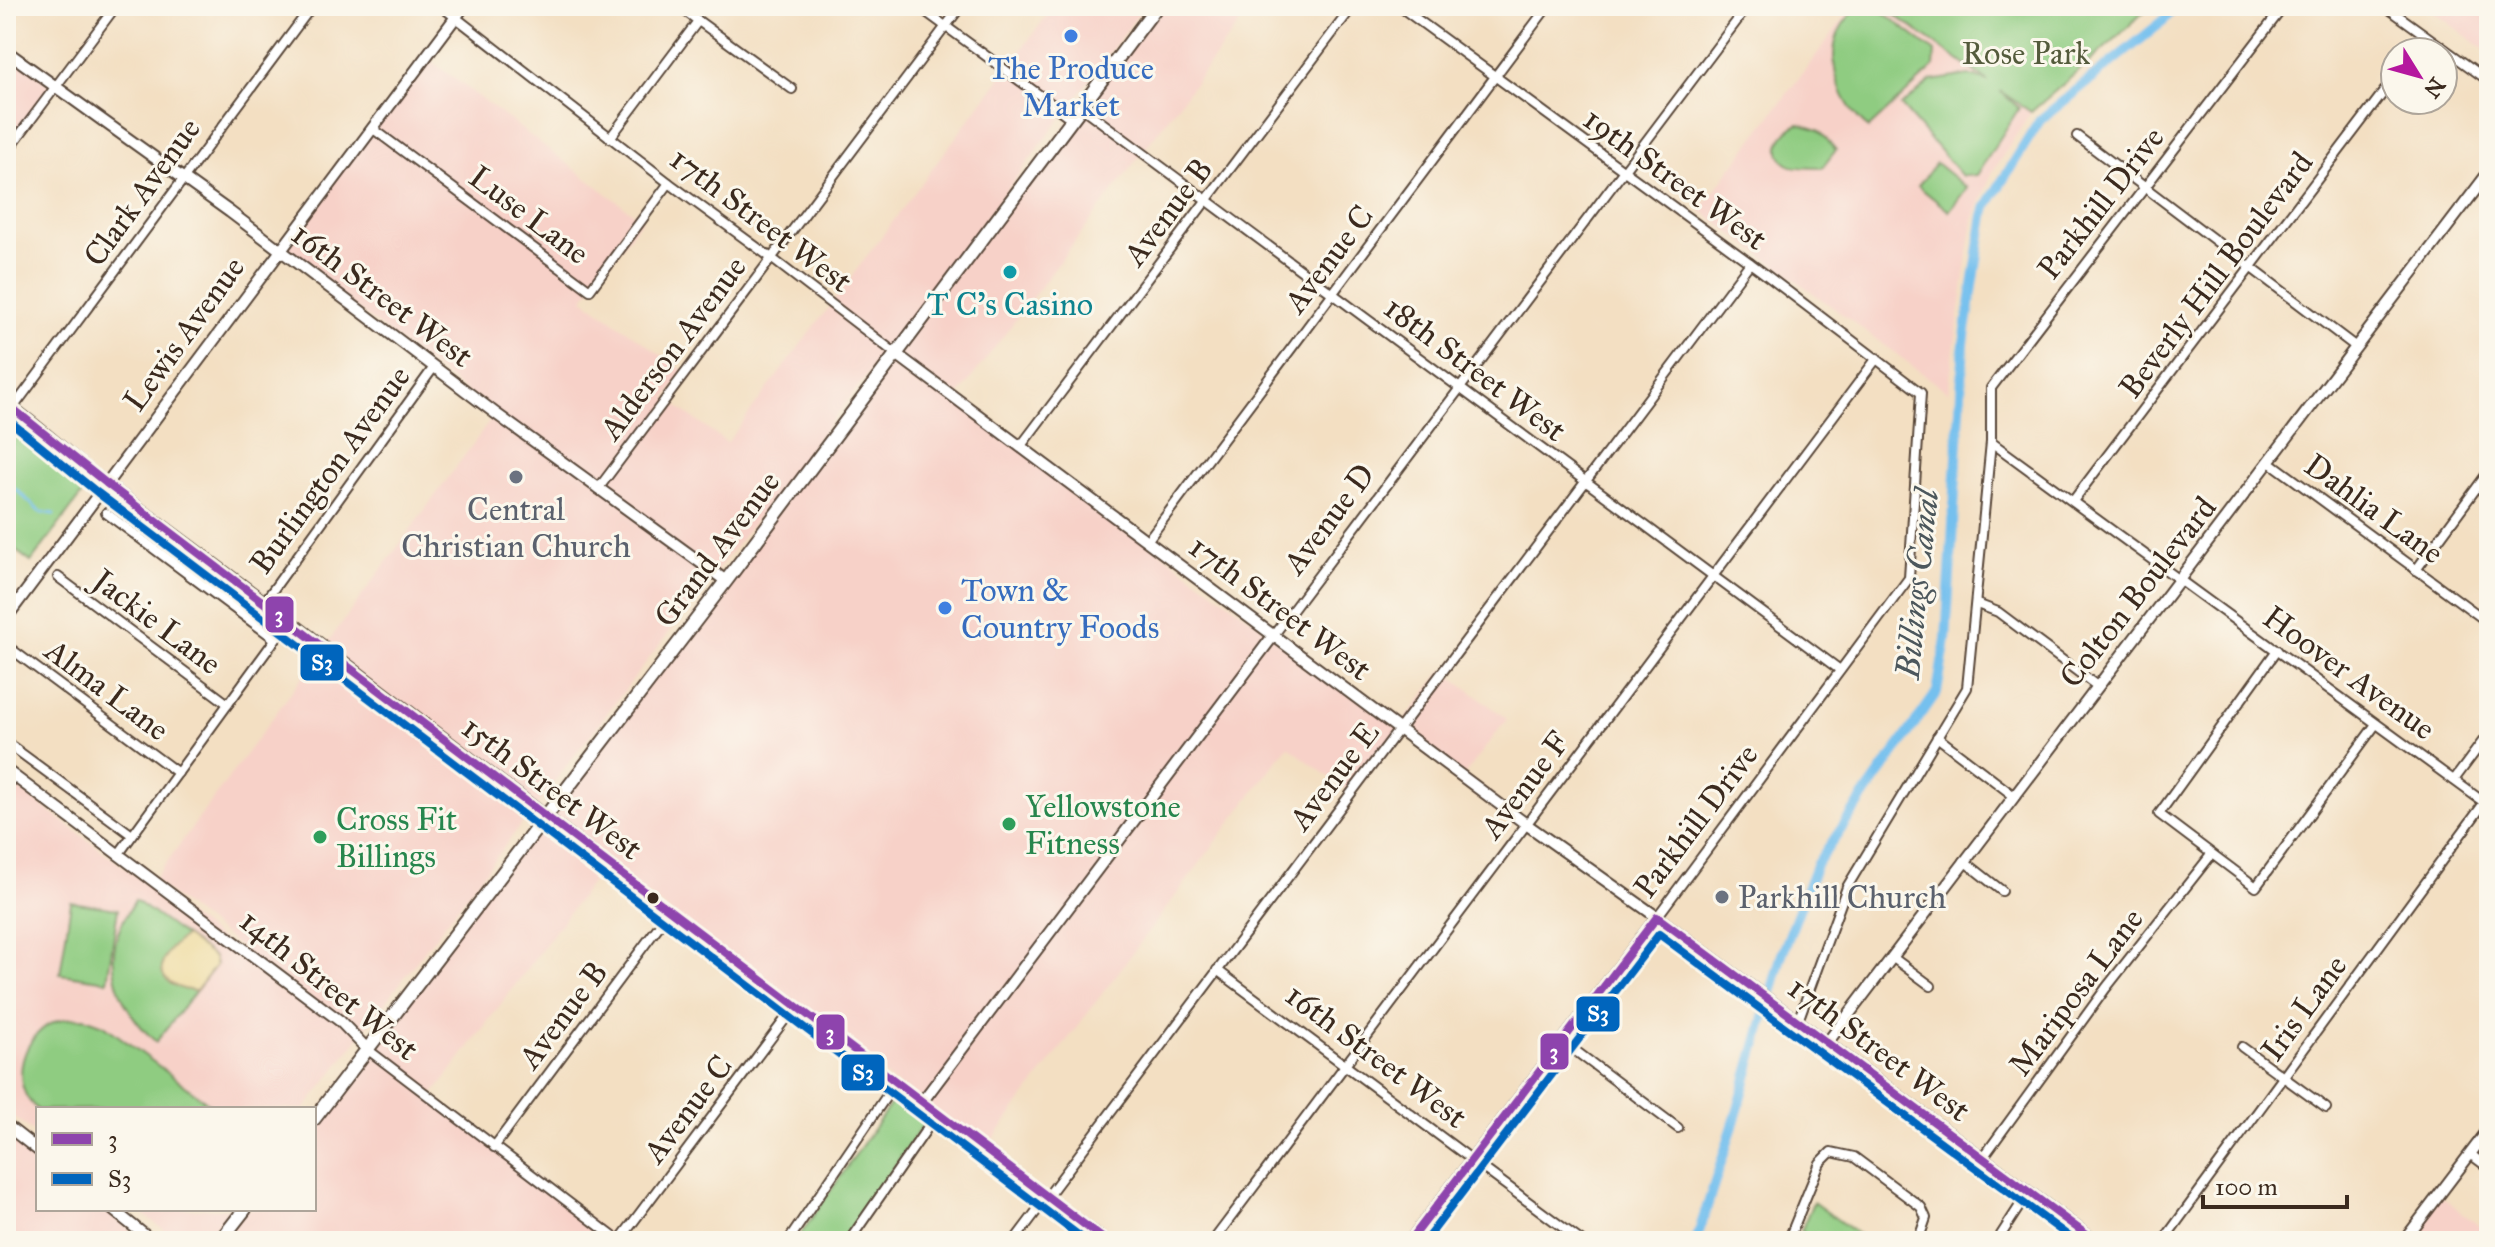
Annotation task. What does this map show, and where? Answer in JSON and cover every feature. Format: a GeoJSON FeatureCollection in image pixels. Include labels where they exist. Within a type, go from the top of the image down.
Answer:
{"type":"FeatureCollection","features":[{"type":"Feature","properties":{"kind":"main road","name":"Grand Avenue"},"geometry":{"type":"LineString","coordinates":[[316,1116],[726,581],[1157,6]]}},
{"type":"Feature","properties":{"kind":"main road"},"geometry":{"type":"LineString","coordinates":[[220,1241],[243,1211]]}},
{"type":"Feature","properties":{"kind":"street"},"geometry":{"type":"LineString","coordinates":[[6,153],[116,6]]}},
{"type":"Feature","properties":{"kind":"street","name":"Clark Avenue"},"geometry":{"type":"LineString","coordinates":[[10,406],[312,6]]}},
{"type":"Feature","properties":{"kind":"street","name":"17th Street West"},"geometry":{"type":"LineString","coordinates":[[441,6],[669,183],[1273,636],[2095,1241]]}},
{"type":"Feature","properties":{"kind":"street","name":"Lewis Avenue"},"geometry":{"type":"LineString","coordinates":[[6,618],[464,6]]}},
{"type":"Feature","properties":{"kind":"street"},"geometry":{"type":"LineString","coordinates":[[678,6],[792,89]]}},
{"type":"Feature","properties":{"kind":"street"},"geometry":{"type":"LineString","coordinates":[[918,6],[1072,119]]}},
{"type":"Feature","properties":{"kind":"street","name":"Alderson Avenue"},"geometry":{"type":"LineString","coordinates":[[598,489],[961,6]]}},
{"type":"Feature","properties":{"kind":"street","name":"Avenue B"},"geometry":{"type":"LineString","coordinates":[[1020,447],[1353,6]]}},
{"type":"Feature","properties":{"kind":"street","name":"19th Street West"},"geometry":{"type":"LineString","coordinates":[[1399,6],[1750,263],[1921,393]]}},
{"type":"Feature","properties":{"kind":"street","name":"Avenue C"},"geometry":{"type":"LineString","coordinates":[[1147,541],[1548,6]]}},
{"type":"Feature","properties":{"kind":"street","name":"Avenue D"},"geometry":{"type":"LineString","coordinates":[[922,1102],[1748,6]]}},
{"type":"Feature","properties":{"kind":"street","name":"Parkhill Drive"},"geometry":{"type":"LineString","coordinates":[[1798,1021],[1847,887],[1967,688],[1991,442],[1991,388],[2284,6]]}},
{"type":"Feature","properties":{"kind":"street"},"geometry":{"type":"LineString","coordinates":[[2385,6],[2424,36]]}},
{"type":"Feature","properties":{"kind":"street"},"geometry":{"type":"LineString","coordinates":[[610,138],[698,21]]}},
{"type":"Feature","properties":{"kind":"street","name":"16th Street West"},"geometry":{"type":"LineString","coordinates":[[6,51],[726,581]]}},
{"type":"Feature","properties":{"kind":"street"},"geometry":{"type":"LineString","coordinates":[[2459,60],[2489,81]]}},
{"type":"Feature","properties":{"kind":"street","name":"Beverly Hill Boulevard"},"geometry":{"type":"LineString","coordinates":[[2073,501],[2379,98]]}},
{"type":"Feature","properties":{"kind":"street","name":"18th Street West"},"geometry":{"type":"LineString","coordinates":[[1081,107],[1840,670]]}},
{"type":"Feature","properties":{"kind":"street","name":"Luse Lane"},"geometry":{"type":"LineString","coordinates":[[372,128],[590,290],[669,183]]}},
{"type":"Feature","properties":{"kind":"street"},"geometry":{"type":"LineString","coordinates":[[2077,136],[2356,347]]}},
{"type":"Feature","properties":{"kind":"street","name":"Colton Boulevard"},"geometry":{"type":"LineString","coordinates":[[1827,1043],[2489,172]]}},
{"type":"Feature","properties":{"kind":"street","name":"Avenue E"},"geometry":{"type":"LineString","coordinates":[[1014,1241],[1750,263]]}},
{"type":"Feature","properties":{"kind":"street","name":"Avenue F"},"geometry":{"type":"LineString","coordinates":[[1213,1241],[1877,358]]}},
{"type":"Feature","properties":{"kind":"street","name":"Burlington Avenue"},"geometry":{"type":"LineString","coordinates":[[265,601],[434,367]]}},
{"type":"Feature","properties":{"kind":"street","name":"Parkhill Drive"},"geometry":{"type":"LineString","coordinates":[[1410,1241],[1657,917],[1909,578],[1921,393]]}},
{"type":"Feature","properties":{"kind":"street","name":"15th Street West"},"geometry":{"type":"LineString","coordinates":[[10,406],[106,484],[290,619],[1106,1241]]}},
{"type":"Feature","properties":{"kind":"street"},"geometry":{"type":"LineString","coordinates":[[1991,442],[2180,580]]}},
{"type":"Feature","properties":{"kind":"street","name":"Dahlia Lane"},"geometry":{"type":"LineString","coordinates":[[2270,462],[2489,623]]}},
{"type":"Feature","properties":{"kind":"street"},"geometry":{"type":"LineString","coordinates":[[2416,570],[2489,471]]}},
{"type":"Feature","properties":{"kind":"street"},"geometry":{"type":"LineString","coordinates":[[106,513],[275,639]]}},
{"type":"Feature","properties":{"kind":"street","name":"Jackie Lane"},"geometry":{"type":"LineString","coordinates":[[58,577],[228,704]]}},
{"type":"Feature","properties":{"kind":"street","name":"Hoover Avenue"},"geometry":{"type":"LineString","coordinates":[[2180,580],[2486,804]]}},
{"type":"Feature","properties":{"kind":"street"},"geometry":{"type":"LineString","coordinates":[[1977,604],[1998,612],[2097,686]]}},
{"type":"Feature","properties":{"kind":"street"},"geometry":{"type":"LineString","coordinates":[[118,855],[290,619]]}},
{"type":"Feature","properties":{"kind":"street","name":"Alma Lane"},"geometry":{"type":"LineString","coordinates":[[7,646],[178,773]]}},
{"type":"Feature","properties":{"kind":"street"},"geometry":{"type":"LineString","coordinates":[[2277,650],[2159,814],[2211,855],[2256,887],[2376,724]]}},
{"type":"Feature","properties":{"kind":"street"},"geometry":{"type":"LineString","coordinates":[[2454,780],[2489,733]]}},
{"type":"Feature","properties":{"kind":"street"},"geometry":{"type":"LineString","coordinates":[[1937,737],[2014,796]]}},
{"type":"Feature","properties":{"kind":"street"},"geometry":{"type":"LineString","coordinates":[[6,742],[132,835]]}},
{"type":"Feature","properties":{"kind":"street","name":"14th Street West"},"geometry":{"type":"LineString","coordinates":[[6,770],[340,1021],[367,1049],[619,1241]]}},
{"type":"Feature","properties":{"kind":"street","name":"Iris Lane"},"geometry":{"type":"LineString","coordinates":[[2163,1241],[2486,804]]}},
{"type":"Feature","properties":{"kind":"street","name":"Mariposa Lane"},"geometry":{"type":"LineString","coordinates":[[1982,1159],[2106,988],[2211,855]]}},
{"type":"Feature","properties":{"kind":"street"},"geometry":{"type":"LineString","coordinates":[[1964,861],[2002,891]]}},
{"type":"Feature","properties":{"kind":"street","name":"Avenue B"},"geometry":{"type":"LineString","coordinates":[[494,1147],[670,911]]}},
{"type":"Feature","properties":{"kind":"street"},"geometry":{"type":"LineString","coordinates":[[1892,957],[1931,986]]}},
{"type":"Feature","properties":{"kind":"street","name":"16th Street West"},"geometry":{"type":"LineString","coordinates":[[1217,970],[1581,1241]]}},
{"type":"Feature","properties":{"kind":"street","name":"Avenue C"},"geometry":{"type":"LineString","coordinates":[[619,1241],[795,1006]]}},
{"type":"Feature","properties":{"kind":"street"},"geometry":{"type":"LineString","coordinates":[[1561,1040],[1678,1128]]}},
{"type":"Feature","properties":{"kind":"street"},"geometry":{"type":"LineString","coordinates":[[2242,1047],[2326,1108]]}},
{"type":"Feature","properties":{"kind":"street"},"geometry":{"type":"LineString","coordinates":[[788,1241],[896,1082]]}},
{"type":"Feature","properties":{"kind":"street"},"geometry":{"type":"LineString","coordinates":[[849,1241],[937,1114]]}},
{"type":"Feature","properties":{"kind":"street"},"geometry":{"type":"LineString","coordinates":[[6,1125],[36,1148]]}},
{"type":"Feature","properties":{"kind":"street"},"geometry":{"type":"LineString","coordinates":[[2404,1241],[2489,1129]]}},
{"type":"Feature","properties":{"kind":"street"},"geometry":{"type":"LineString","coordinates":[[1788,1241],[1820,1163],[1831,1152],[1854,1157],[1921,1207],[1926,1218],[1924,1232],[1918,1241]]}},
{"type":"Feature","properties":{"kind":"street"},"geometry":{"type":"LineString","coordinates":[[2470,1154],[2489,1168]]}},
{"type":"Feature","properties":{"kind":"street"},"geometry":{"type":"LineString","coordinates":[[1997,1241],[2028,1193]]}},
{"type":"Feature","properties":{"kind":"street"},"geometry":{"type":"LineString","coordinates":[[114,1211],[152,1241]]}},
{"type":"Feature","properties":{"kind":"shaded area"},"geometry":{"type":"Polygon","coordinates":[[[1054,6],[1145,6],[905,326],[307,1107],[36,1107],[36,1134],[6,1111],[6,779],[239,953],[242,949],[153,881],[495,414],[279,250],[426,57],[642,220],[583,299],[685,372],[666,398],[727,443],[1054,6]]]}},
{"type":"Feature","properties":{"kind":"shaded area"},"geometry":{"type":"Polygon","coordinates":[[[1157,6],[1253,6],[955,400],[1399,728],[1443,670],[1507,719],[1463,777],[1399,729],[1350,793],[1288,746],[984,1151],[606,863],[430,1099],[619,1241],[220,1241],[243,1211],[316,1211],[316,1116],[1157,6]]]}},
{"type":"Feature","properties":{"kind":"shaded area"},"geometry":{"type":"Polygon","coordinates":[[[1853,6],[1882,6],[2031,112],[1993,171],[1973,220],[1948,392],[1700,210],[1853,6]]]}},
{"type":"Feature","properties":{"kind":"shaded area"},"geometry":{"type":"Polygon","coordinates":[[[2426,6],[2489,6],[2489,53],[2426,6]]]}},
{"type":"Feature","properties":{"kind":"shaded area"},"geometry":{"type":"Polygon","coordinates":[[[6,51],[54,88],[6,149],[6,51]]]}},
{"type":"Feature","properties":{"kind":"shaded area"},"geometry":{"type":"Polygon","coordinates":[[[6,1131],[36,1155],[36,1211],[106,1211],[144,1241],[6,1241],[6,1131]]]}},
{"type":"Feature","properties":{"kind":"shaded area"},"geometry":{"type":"Polygon","coordinates":[[[2439,1195],[2489,1233],[2489,1241],[2404,1241],[2439,1195]]]}},
{"type":"Feature","properties":{"kind":"shaded area"},"geometry":{"type":"Polygon","coordinates":[[[139,1211],[228,1211],[205,1241],[179,1241],[139,1211]]]}},
{"type":"Feature","properties":{"kind":"green space"},"geometry":{"type":"Polygon","coordinates":[[[1858,6],[1875,6],[1935,52],[1934,67],[1869,128],[1850,108],[1835,67],[1837,39],[1844,23],[1858,6]]]}},
{"type":"Feature","properties":{"kind":"green space","name":"Rose Park"},"geometry":{"type":"Polygon","coordinates":[[[1882,6],[2150,6],[2031,112],[2000,91],[2019,108],[1977,175],[1962,176],[1901,106],[1931,81],[1969,75],[1988,81],[1882,6]]]}},
{"type":"Feature","properties":{"kind":"green space"},"geometry":{"type":"Polygon","coordinates":[[[1799,124],[1819,130],[1836,150],[1822,168],[1792,166],[1783,160],[1780,142],[1787,131],[1799,124]]]}},
{"type":"Feature","properties":{"kind":"green space"},"geometry":{"type":"Polygon","coordinates":[[[1936,163],[1967,188],[1949,211],[1918,186],[1936,163]]]}},
{"type":"Feature","properties":{"kind":"green space"},"geometry":{"type":"Polygon","coordinates":[[[6,417],[91,482],[31,562],[6,543],[6,417]]]}},
{"type":"Feature","properties":{"kind":"green space"},"geometry":{"type":"Polygon","coordinates":[[[135,900],[214,957],[216,965],[156,1042],[126,1005],[115,976],[115,944],[135,900]]]}},
{"type":"Feature","properties":{"kind":"green space"},"geometry":{"type":"Polygon","coordinates":[[[71,902],[118,909],[107,981],[60,974],[71,902]]]}},
{"type":"Feature","properties":{"kind":"green space"},"geometry":{"type":"Polygon","coordinates":[[[85,1018],[104,1025],[213,1107],[36,1108],[23,1087],[23,1059],[36,1035],[63,1019],[85,1018]]]}},
{"type":"Feature","properties":{"kind":"green space"},"geometry":{"type":"Polygon","coordinates":[[[902,1097],[923,1113],[925,1122],[843,1241],[796,1241],[894,1099],[902,1097]]]}},
{"type":"Feature","properties":{"kind":"green space"},"geometry":{"type":"Polygon","coordinates":[[[1813,1202],[1867,1241],[1815,1241],[1801,1231],[1813,1202]]]}},
{"type":"Feature","properties":{"kind":"sand"},"geometry":{"type":"Polygon","coordinates":[[[185,936],[214,957],[216,965],[196,991],[171,984],[162,970],[167,953],[185,936]]]}},
{"type":"Feature","properties":{"kind":"waterway","name":"Billings Canal"},"geometry":{"type":"LineString","coordinates":[[1696,1241],[1737,1113],[1781,957],[1816,865],[1937,692],[1946,640],[1964,343],[1985,209],[2040,120],[2162,22],[2176,6]]}},
{"type":"Feature","properties":{"kind":"waterway"},"geometry":{"type":"LineString","coordinates":[[6,486],[17,490],[40,512],[54,514]]}},
{"type":"Feature","properties":{"kind":"transit line","name":"3"},"geometry":{"type":"LineString","coordinates":[[6,403],[106,483],[1106,1241]]}},
{"type":"Feature","properties":{"kind":"transit line","name":"S3"},"geometry":{"type":"LineString","coordinates":[[6,418],[98,493],[1086,1241]]}},
{"type":"Feature","properties":{"kind":"transit line","name":"3"},"geometry":{"type":"LineString","coordinates":[[1410,1241],[1657,917],[2095,1241]]}},
{"type":"Feature","properties":{"kind":"transit line","name":"S3"},"geometry":{"type":"LineString","coordinates":[[1425,1241],[1659,934],[2075,1241]]}},
{"type":"Feature","properties":{"kind":"place","name":"The Produce Market"},"geometry":{"type":"Point","coordinates":[1071,36]}},
{"type":"Feature","properties":{"kind":"place","name":"T C's Casino"},"geometry":{"type":"Point","coordinates":[1010,272]}},
{"type":"Feature","properties":{"kind":"place","name":"Central Christian Church"},"geometry":{"type":"Point","coordinates":[516,477]}},
{"type":"Feature","properties":{"kind":"place","name":"Town & Country Foods"},"geometry":{"type":"Point","coordinates":[945,608]}},
{"type":"Feature","properties":{"kind":"place","name":"Yellowstone Fitness"},"geometry":{"type":"Point","coordinates":[1009,824]}},
{"type":"Feature","properties":{"kind":"place","name":"Cross Fit Billings"},"geometry":{"type":"Point","coordinates":[320,837]}},
{"type":"Feature","properties":{"kind":"place","name":"Parkhill Church"},"geometry":{"type":"Point","coordinates":[1722,897]}}]}
